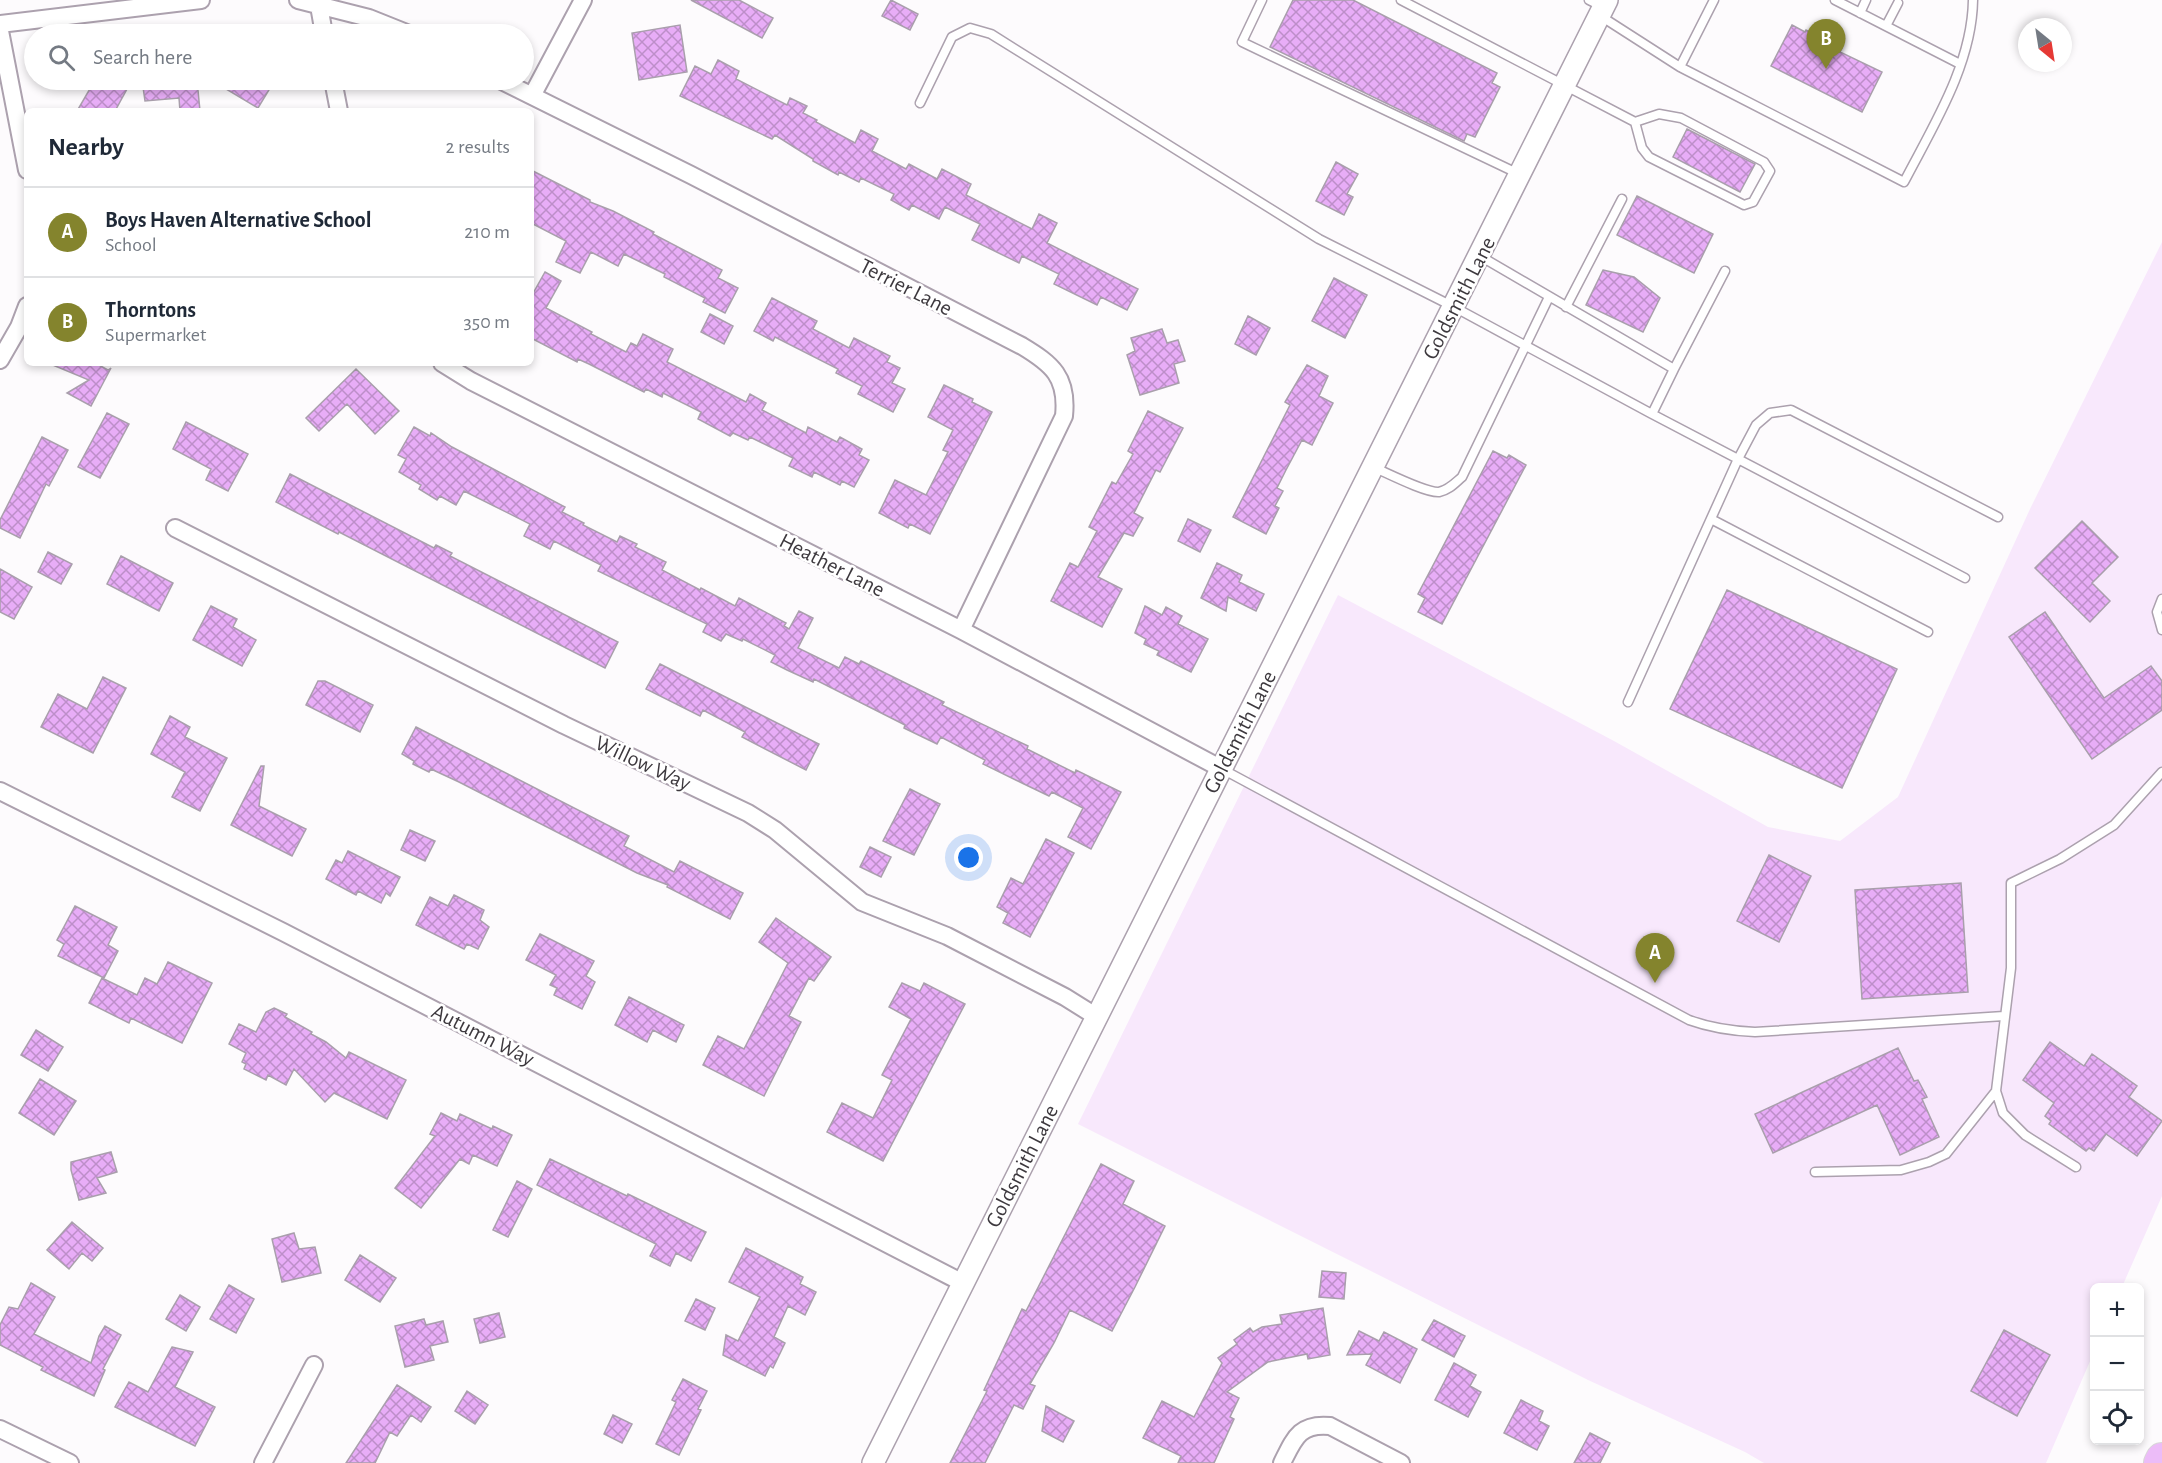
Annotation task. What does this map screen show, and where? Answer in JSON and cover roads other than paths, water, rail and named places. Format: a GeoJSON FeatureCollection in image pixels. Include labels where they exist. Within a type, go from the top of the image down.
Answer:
{"type":"FeatureCollection","features":[{"type":"Feature","properties":{"kind":"street"},"geometry":{"type":"LineString","coordinates":[[0,24],[201,0]]}},
{"type":"Feature","properties":{"kind":"street"},"geometry":{"type":"LineString","coordinates":[[298,0],[319,2],[384,24]]}},
{"type":"Feature","properties":{"kind":"street"},"geometry":{"type":"LineString","coordinates":[[533,94],[583,0]]}},
{"type":"Feature","properties":{"kind":"street"},"geometry":{"type":"LineString","coordinates":[[319,2],[322,24]]}},
{"type":"Feature","properties":{"kind":"street","name":"Goldsmith Lane"},"geometry":{"type":"LineString","coordinates":[[873,1463],[1480,256],[1564,85],[1599,6]]}},
{"type":"Feature","properties":{"kind":"street"},"geometry":{"type":"LineString","coordinates":[[0,32],[24,155]]}},
{"type":"Feature","properties":{"kind":"street"},"geometry":{"type":"LineString","coordinates":[[335,90],[338,108]]}},
{"type":"Feature","properties":{"kind":"street","name":"Terrier Lane"},"geometry":{"type":"LineString","coordinates":[[524,90],[1022,346],[1046,360],[1055,371],[1061,383],[1065,403],[1064,416],[961,630]]}},
{"type":"Feature","properties":{"kind":"street"},"geometry":{"type":"LineString","coordinates":[[0,360],[24,314]]}},
{"type":"Feature","properties":{"kind":"street","name":"Heather Lane"},"geometry":{"type":"LineString","coordinates":[[447,366],[471,381],[961,630],[1222,769]]}},
{"type":"Feature","properties":{"kind":"street","name":"Willow Way"},"geometry":{"type":"LineString","coordinates":[[175,528],[564,725],[748,813],[775,830],[862,902],[947,936],[1065,997],[1097,1017]]}},
{"type":"Feature","properties":{"kind":"street","name":"Autumn Way"},"geometry":{"type":"LineString","coordinates":[[0,791],[283,932],[963,1283]]}},
{"type":"Feature","properties":{"kind":"street"},"geometry":{"type":"LineString","coordinates":[[263,1463],[314,1365]]}},
{"type":"Feature","properties":{"kind":"street"},"geometry":{"type":"LineString","coordinates":[[1282,1463],[1299,1433],[1317,1425],[1330,1426],[1401,1463]]}},
{"type":"Feature","properties":{"kind":"street"},"geometry":{"type":"LineString","coordinates":[[0,1429],[70,1463]]}},
{"type":"Feature","properties":{"kind":"lane"},"geometry":{"type":"LineString","coordinates":[[1262,0],[1242,42],[1520,175]]}},
{"type":"Feature","properties":{"kind":"lane"},"geometry":{"type":"LineString","coordinates":[[1401,0],[1635,122],[1659,114],[1681,118],[1764,162],[1770,171],[1753,202],[1744,204],[1649,158],[1641,148],[1635,122]]}},
{"type":"Feature","properties":{"kind":"lane"},"geometry":{"type":"LineString","coordinates":[[1680,67],[1714,0]]}},
{"type":"Feature","properties":{"kind":"lane"},"geometry":{"type":"LineString","coordinates":[[1835,0],[1960,64]]}},
{"type":"Feature","properties":{"kind":"lane"},"geometry":{"type":"LineString","coordinates":[[1860,13],[1866,0]]}},
{"type":"Feature","properties":{"kind":"lane"},"geometry":{"type":"LineString","coordinates":[[1599,6],[1680,67],[1904,182],[1929,135],[1960,64],[1973,22],[1973,0]]}},
{"type":"Feature","properties":{"kind":"lane"},"geometry":{"type":"LineString","coordinates":[[1886,26],[1898,3]]}},
{"type":"Feature","properties":{"kind":"lane"},"geometry":{"type":"LineString","coordinates":[[920,103],[952,37],[970,28],[991,34],[1318,239],[1454,307],[1965,578]]}},
{"type":"Feature","properties":{"kind":"lane"},"geometry":{"type":"LineString","coordinates":[[1566,307],[1622,198]]}},
{"type":"Feature","properties":{"kind":"lane"},"geometry":{"type":"LineString","coordinates":[[1480,256],[1674,369]]}},
{"type":"Feature","properties":{"kind":"lane"},"geometry":{"type":"LineString","coordinates":[[1652,414],[1725,271]]}},
{"type":"Feature","properties":{"kind":"lane"},"geometry":{"type":"LineString","coordinates":[[1373,467],[1438,492],[1450,488],[1462,477],[1549,297]]}},
{"type":"Feature","properties":{"kind":"lane"},"geometry":{"type":"LineString","coordinates":[[1629,702],[1738,459],[1756,425],[1770,412],[1791,410],[1998,517]]}},
{"type":"Feature","properties":{"kind":"lane"},"geometry":{"type":"LineString","coordinates":[[1711,519],[1928,632]]}},
{"type":"Feature","properties":{"kind":"lane"},"geometry":{"type":"LineString","coordinates":[[2162,599],[2157,612],[2162,630]]}},
{"type":"Feature","properties":{"kind":"lane"},"geometry":{"type":"LineString","coordinates":[[1222,769],[1678,1014],[1704,1025],[1723,1030],[1755,1032],[2004,1016]]}},
{"type":"Feature","properties":{"kind":"lane"},"geometry":{"type":"LineString","coordinates":[[2076,1167],[2025,1135],[2003,1113],[1996,1091],[2011,968],[2011,883],[2060,860],[2114,825],[2162,772]]}},
{"type":"Feature","properties":{"kind":"lane"},"geometry":{"type":"LineString","coordinates":[[1815,1172],[1902,1170],[1929,1162],[1946,1154],[1996,1091]]}},
{"type":"Feature","properties":{"kind":"place","name":"Thorntons"},"geometry":{"type":"Point","coordinates":[1826,69]}},
{"type":"Feature","properties":{"kind":"place","name":"Boys Haven Alternative School"},"geometry":{"type":"Point","coordinates":[1655,983]}}]}
